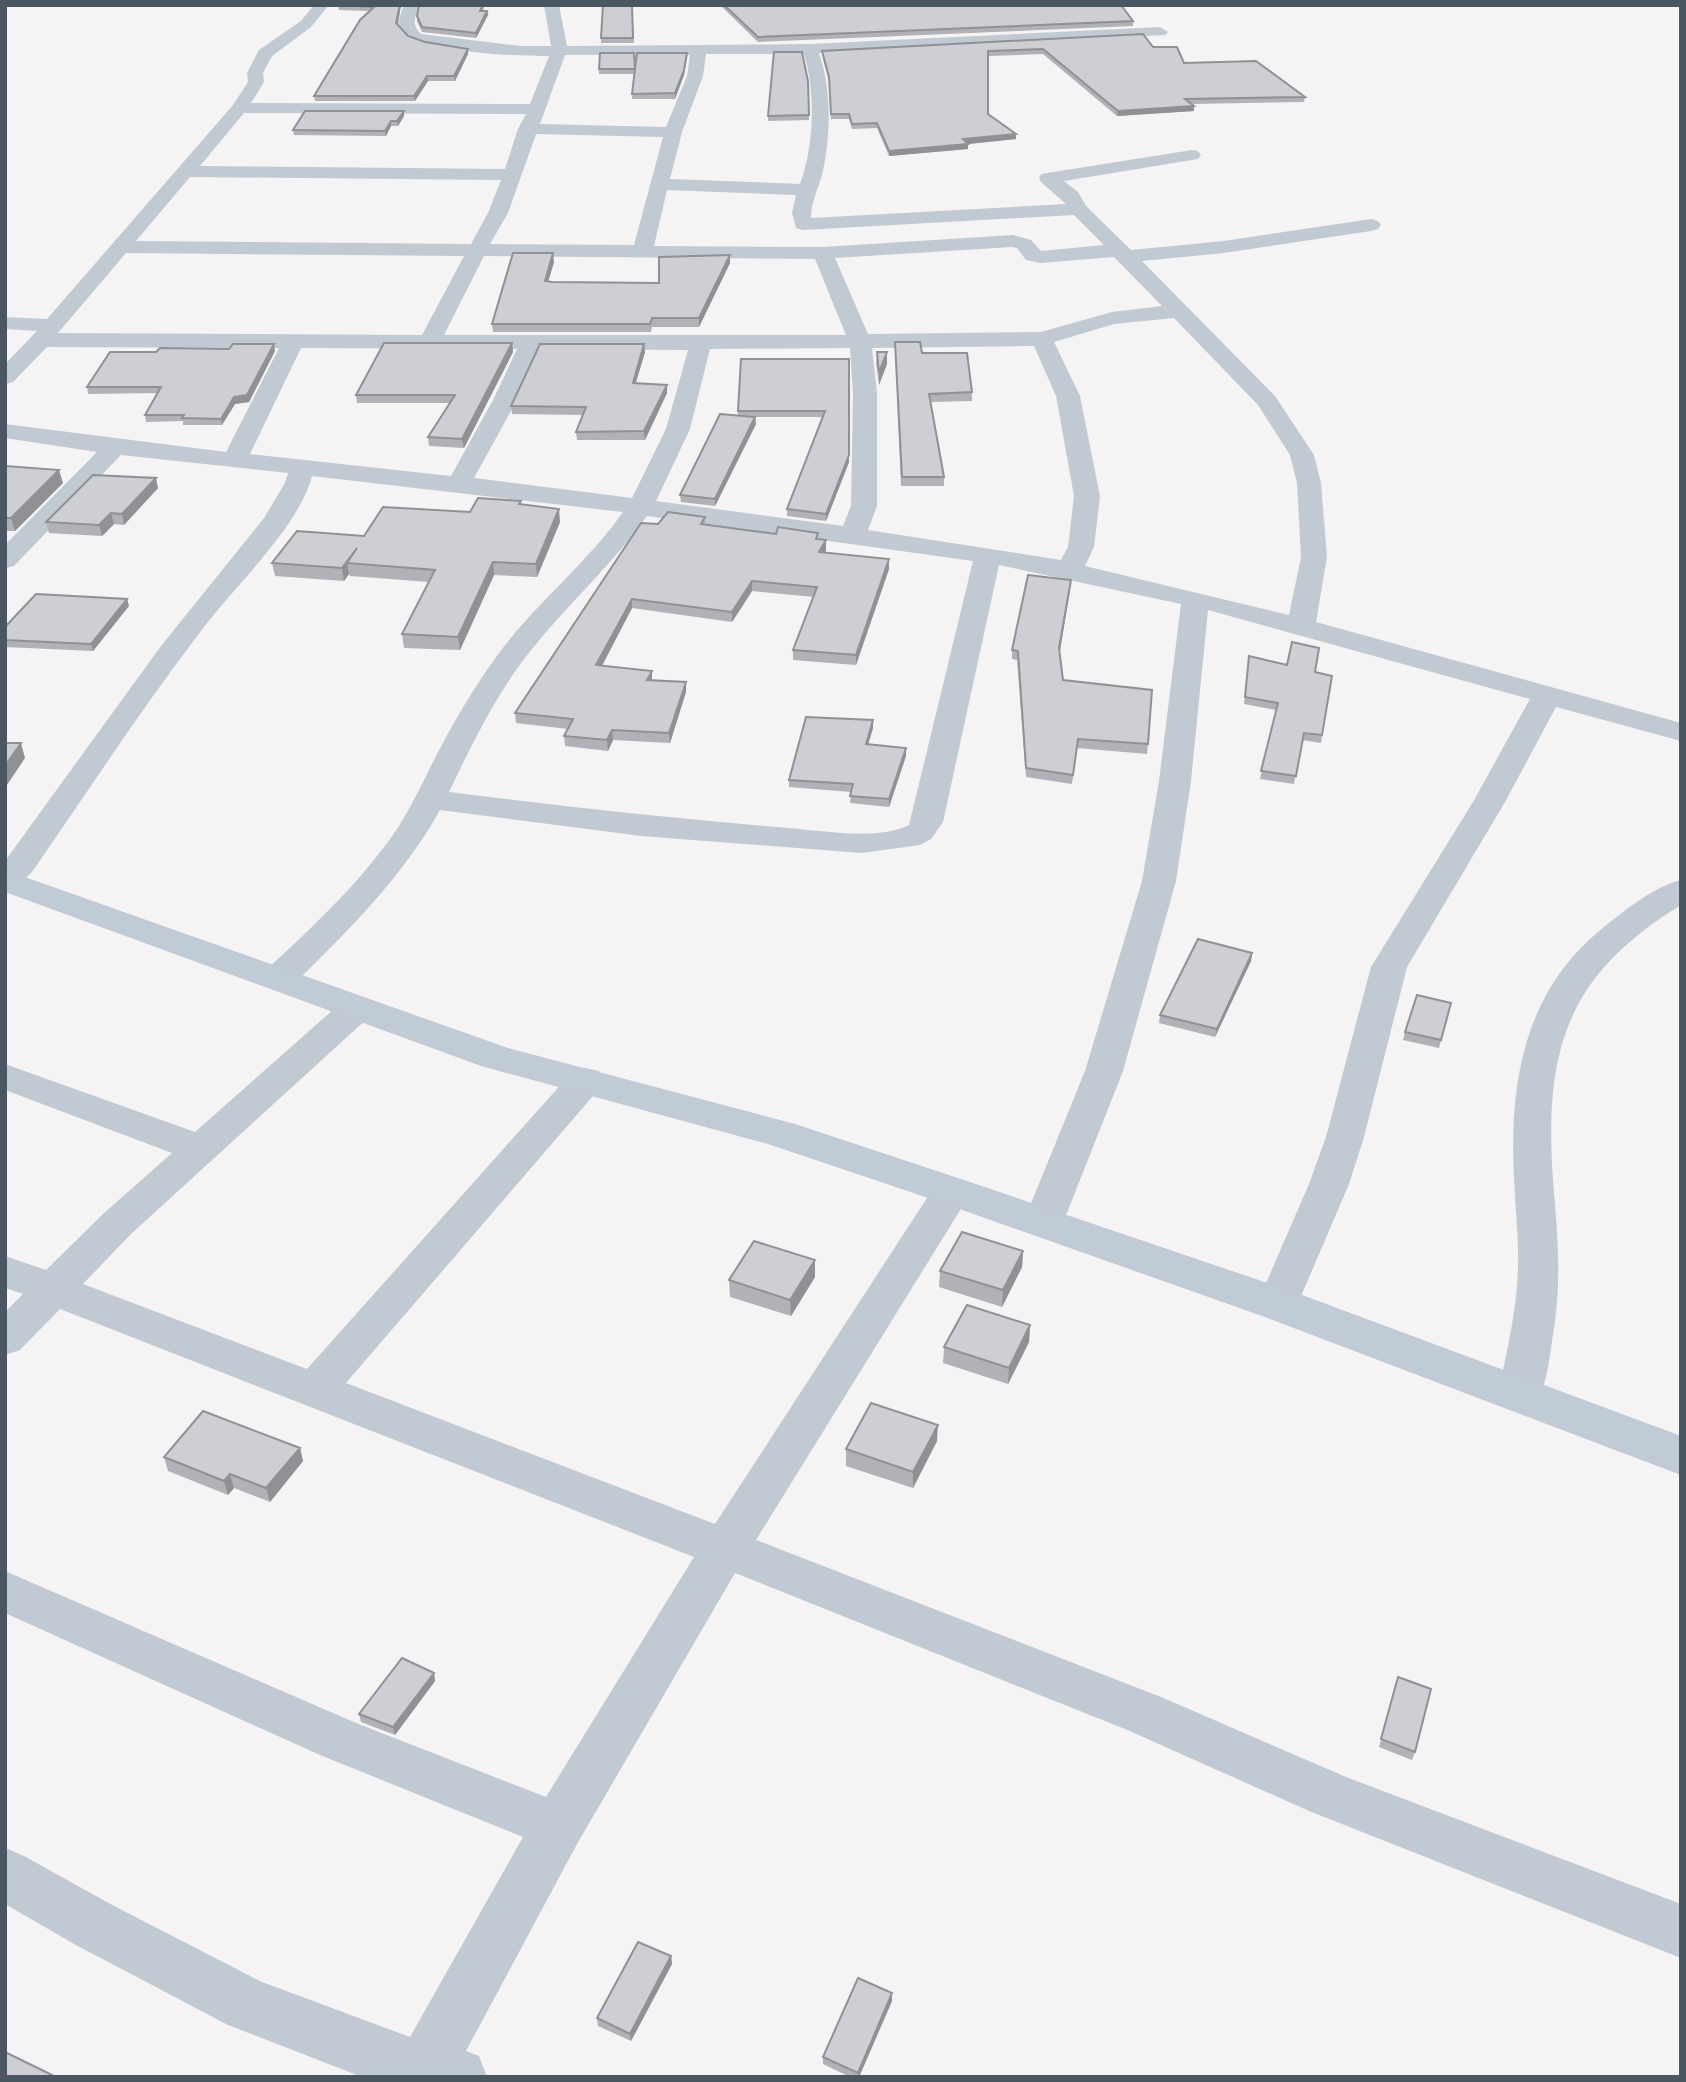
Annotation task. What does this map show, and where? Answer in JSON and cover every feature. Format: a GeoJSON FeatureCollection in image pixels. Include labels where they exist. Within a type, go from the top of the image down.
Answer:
{"type":"FeatureCollection","features":[{"type":"Feature","properties":{"kind":"street"},"geometry":{"type":"LineString","coordinates":[[5,377],[47,333],[239,108],[256,82],[256,73],[265,52],[306,24],[322,5]]}},
{"type":"Feature","properties":{"kind":"street"},"geometry":{"type":"LineString","coordinates":[[412,5],[406,21],[407,28],[416,37],[490,48],[559,47],[1016,24]]}},
{"type":"Feature","properties":{"kind":"street"},"geometry":{"type":"LineString","coordinates":[[430,341],[498,213],[559,47],[551,5]]}},
{"type":"Feature","properties":{"kind":"street"},"geometry":{"type":"LineString","coordinates":[[559,47],[699,51],[810,49],[1160,32]]}},
{"type":"Feature","properties":{"kind":"street"},"geometry":{"type":"LineString","coordinates":[[810,49],[818,66],[819,113],[813,174],[806,190],[800,222],[811,225],[972,213],[1079,209]]}},
{"type":"Feature","properties":{"kind":"street"},"geometry":{"type":"LineString","coordinates":[[642,252],[662,184],[673,132],[695,76],[699,51]]}},
{"type":"Feature","properties":{"kind":"street"},"geometry":{"type":"LineString","coordinates":[[239,108],[535,109]]}},
{"type":"Feature","properties":{"kind":"street"},"geometry":{"type":"LineString","coordinates":[[527,130],[673,132]]}},
{"type":"Feature","properties":{"kind":"street"},"geometry":{"type":"LineString","coordinates":[[1192,155],[1048,178],[1070,196],[1079,209],[1177,312],[1267,401],[1302,455],[1309,483],[1314,557],[1301,626]]}},
{"type":"Feature","properties":{"kind":"street"},"geometry":{"type":"LineString","coordinates":[[185,171],[510,175]]}},
{"type":"Feature","properties":{"kind":"street"},"geometry":{"type":"LineString","coordinates":[[662,184],[806,190]]}},
{"type":"Feature","properties":{"kind":"street"},"geometry":{"type":"LineString","coordinates":[[121,247],[823,253],[1013,240],[1024,244],[1033,256],[1041,257],[1236,245],[1371,225]]}},
{"type":"Feature","properties":{"kind":"street"},"geometry":{"type":"LineString","coordinates":[[823,253],[860,342],[865,393],[864,506],[853,535]]}},
{"type":"Feature","properties":{"kind":"street"},"geometry":{"type":"LineString","coordinates":[[5,323],[47,333],[293,341],[860,342],[1042,339],[1112,318],[1177,312]]}},
{"type":"Feature","properties":{"kind":"street"},"geometry":{"type":"LineString","coordinates":[[1042,339],[1068,396],[1087,496],[1082,547],[1069,570]]}},
{"type":"Feature","properties":{"kind":"street"},"geometry":{"type":"LineString","coordinates":[[236,459],[293,341]]}},
{"type":"Feature","properties":{"kind":"street"},"geometry":{"type":"LineString","coordinates":[[458,484],[505,400],[531,342]]}},
{"type":"Feature","properties":{"kind":"street"},"geometry":{"type":"LineString","coordinates":[[279,978],[327,932],[407,837],[431,799],[482,700],[511,656],[604,554],[638,507],[667,458],[696,374],[700,343]]}},
{"type":"Feature","properties":{"kind":"street"},"geometry":{"type":"LineString","coordinates":[[5,431],[115,447],[458,484],[988,555],[1069,570],[1301,626],[1681,732]]}},
{"type":"Feature","properties":{"kind":"street"},"geometry":{"type":"LineString","coordinates":[[5,560],[115,447]]}},
{"type":"Feature","properties":{"kind":"street"},"geometry":{"type":"LineString","coordinates":[[302,467],[297,489],[281,513],[194,620],[20,865],[5,880],[279,978],[355,1009],[495,1056],[781,1134],[952,1191],[1278,1304],[1520,1393],[1681,1456]]}},
{"type":"Feature","properties":{"kind":"street"},"geometry":{"type":"LineString","coordinates":[[431,799],[641,825],[862,843],[909,838],[920,832],[927,822],[988,555]]}},
{"type":"Feature","properties":{"kind":"street"},"geometry":{"type":"LineString","coordinates":[[1043,1223],[1104,1071],[1159,881],[1175,781],[1195,600]]}},
{"type":"Feature","properties":{"kind":"street"},"geometry":{"type":"LineString","coordinates":[[1278,1304],[1329,1184],[1345,1137],[1389,967],[1489,802],[1547,696]]}},
{"type":"Feature","properties":{"kind":"street"},"geometry":{"type":"LineString","coordinates":[[1520,1393],[1539,1270],[1539,1225],[1533,1169],[1535,1104],[1544,1042],[1558,1004],[1610,939],[1681,890]]}},
{"type":"Feature","properties":{"kind":"street"},"geometry":{"type":"LineString","coordinates":[[5,1339],[51,1290],[198,1148],[355,1009]]}},
{"type":"Feature","properties":{"kind":"street"},"geometry":{"type":"LineString","coordinates":[[5,1076],[198,1148]]}},
{"type":"Feature","properties":{"kind":"street"},"geometry":{"type":"LineString","coordinates":[[314,1390],[586,1080]]}},
{"type":"Feature","properties":{"kind":"street"},"geometry":{"type":"LineString","coordinates":[[5,1874],[94,1925],[248,2005],[434,2075],[558,1826],[724,1550],[952,1191]]}},
{"type":"Feature","properties":{"kind":"street"},"geometry":{"type":"LineString","coordinates":[[5,1271],[1143,1713],[1328,1794],[1681,1931]]}},
{"type":"Feature","properties":{"kind":"street"},"geometry":{"type":"LineString","coordinates":[[5,1591],[338,1739],[558,1826]]}},
{"type":"Feature","properties":{"kind":"building"},"geometry":{"type":"Polygon","coordinates":[[[338,5],[400,5],[396,23],[408,36],[425,42],[468,49],[454,76],[427,76],[414,96],[314,96],[360,20],[374,7],[338,5]]]}},
{"type":"Feature","properties":{"kind":"building"},"geometry":{"type":"Polygon","coordinates":[[[419,5],[483,5],[480,11],[487,11],[476,33],[422,27],[417,16],[419,5]]]}},
{"type":"Feature","properties":{"kind":"building"},"geometry":{"type":"Polygon","coordinates":[[[603,5],[632,5],[633,38],[601,38],[603,5]]]}},
{"type":"Feature","properties":{"kind":"building"},"geometry":{"type":"Polygon","coordinates":[[[724,5],[1121,5],[1133,21],[758,37],[724,5]]]}},
{"type":"Feature","properties":{"kind":"building"},"geometry":{"type":"Polygon","coordinates":[[[1143,34],[1153,47],[1177,47],[1184,63],[1256,61],[1305,97],[1185,99],[1194,106],[1118,111],[1043,49],[988,51],[988,114],[1016,134],[963,139],[968,144],[889,151],[877,123],[852,124],[849,114],[831,114],[829,77],[822,51],[1143,34]]]}},
{"type":"Feature","properties":{"kind":"building"},"geometry":{"type":"Polygon","coordinates":[[[774,52],[802,52],[808,81],[809,115],[768,116],[774,52]]]}},
{"type":"Feature","properties":{"kind":"building"},"geometry":{"type":"Polygon","coordinates":[[[600,53],[634,53],[635,68],[637,53],[687,53],[675,93],[632,94],[635,69],[599,69],[600,53]]]}},
{"type":"Feature","properties":{"kind":"building"},"geometry":{"type":"Polygon","coordinates":[[[305,111],[404,111],[397,121],[391,121],[385,131],[293,130],[305,111]]]}},
{"type":"Feature","properties":{"kind":"building"},"geometry":{"type":"Polygon","coordinates":[[[513,253],[553,253],[545,281],[659,283],[659,257],[730,255],[699,318],[652,318],[650,324],[492,324],[513,253]]]}},
{"type":"Feature","properties":{"kind":"building"},"geometry":{"type":"Polygon","coordinates":[[[895,342],[920,342],[922,353],[967,353],[972,392],[929,394],[944,477],[902,477],[895,342]]]}},
{"type":"Feature","properties":{"kind":"building"},"geometry":{"type":"Polygon","coordinates":[[[384,343],[512,343],[462,439],[428,437],[455,395],[356,395],[384,343]]]}},
{"type":"Feature","properties":{"kind":"building"},"geometry":{"type":"Polygon","coordinates":[[[233,344],[274,344],[247,395],[234,397],[221,419],[145,415],[161,387],[87,387],[110,352],[156,352],[160,348],[229,349],[233,344]]]}},
{"type":"Feature","properties":{"kind":"building"},"geometry":{"type":"Polygon","coordinates":[[[540,344],[644,344],[633,383],[667,385],[644,431],[576,432],[586,407],[511,406],[540,344]]]}},
{"type":"Feature","properties":{"kind":"building"},"geometry":{"type":"Polygon","coordinates":[[[877,352],[887,352],[879,372],[877,352]]]}},
{"type":"Feature","properties":{"kind":"building"},"geometry":{"type":"Polygon","coordinates":[[[741,359],[849,359],[849,455],[826,514],[787,509],[825,411],[738,411],[741,359]]]}},
{"type":"Feature","properties":{"kind":"building"},"geometry":{"type":"Polygon","coordinates":[[[720,414],[755,417],[715,499],[680,495],[720,414]]]}},
{"type":"Feature","properties":{"kind":"building"},"geometry":{"type":"Polygon","coordinates":[[[5,466],[59,470],[11,518],[5,518],[5,466]]]}},
{"type":"Feature","properties":{"kind":"building"},"geometry":{"type":"Polygon","coordinates":[[[93,475],[156,478],[122,514],[111,513],[99,525],[46,522],[93,475]]]}},
{"type":"Feature","properties":{"kind":"building"},"geometry":{"type":"Polygon","coordinates":[[[478,498],[521,501],[519,504],[559,509],[536,564],[493,562],[458,637],[402,634],[435,570],[347,563],[357,548],[342,568],[272,563],[297,531],[364,536],[383,507],[470,512],[478,498]]]}},
{"type":"Feature","properties":{"kind":"building"},"geometry":{"type":"Polygon","coordinates":[[[668,512],[705,517],[701,524],[776,534],[778,527],[818,533],[816,539],[826,540],[819,552],[889,559],[856,655],[793,650],[817,587],[752,581],[732,612],[632,599],[596,665],[652,671],[647,680],[686,682],[669,733],[612,730],[607,740],[564,736],[573,719],[515,713],[641,523],[658,524],[668,512]]]}},
{"type":"Feature","properties":{"kind":"building"},"geometry":{"type":"Polygon","coordinates":[[[1028,575],[1071,580],[1059,648],[1063,680],[1152,690],[1148,744],[1078,739],[1073,775],[1026,768],[1018,651],[1012,650],[1028,575]]]}},
{"type":"Feature","properties":{"kind":"building"},"geometry":{"type":"Polygon","coordinates":[[[36,594],[127,599],[91,644],[5,640],[5,627],[36,594]]]}},
{"type":"Feature","properties":{"kind":"building"},"geometry":{"type":"Polygon","coordinates":[[[1292,642],[1319,648],[1315,672],[1332,676],[1322,735],[1304,733],[1296,776],[1261,771],[1278,703],[1245,697],[1249,656],[1287,665],[1292,642]]]}},
{"type":"Feature","properties":{"kind":"building"},"geometry":{"type":"Polygon","coordinates":[[[806,717],[873,720],[866,744],[906,748],[889,799],[850,796],[853,784],[789,780],[806,717]]]}},
{"type":"Feature","properties":{"kind":"building"},"geometry":{"type":"Polygon","coordinates":[[[5,743],[21,743],[5,766],[5,743]]]}},
{"type":"Feature","properties":{"kind":"building"},"geometry":{"type":"Polygon","coordinates":[[[1198,939],[1252,953],[1217,1029],[1160,1015],[1198,939]]]}},
{"type":"Feature","properties":{"kind":"building"},"geometry":{"type":"Polygon","coordinates":[[[1417,995],[1451,1003],[1441,1040],[1405,1032],[1417,995]]]}},
{"type":"Feature","properties":{"kind":"building"},"geometry":{"type":"Polygon","coordinates":[[[962,1232],[1023,1251],[1003,1290],[940,1271],[962,1232]]]}},
{"type":"Feature","properties":{"kind":"building"},"geometry":{"type":"Polygon","coordinates":[[[754,1241],[815,1260],[790,1300],[729,1280],[754,1241]]]}},
{"type":"Feature","properties":{"kind":"building"},"geometry":{"type":"Polygon","coordinates":[[[967,1305],[1030,1325],[1009,1368],[944,1347],[967,1305]]]}},
{"type":"Feature","properties":{"kind":"building"},"geometry":{"type":"Polygon","coordinates":[[[871,1403],[938,1425],[913,1472],[846,1449],[871,1403]]]}},
{"type":"Feature","properties":{"kind":"building"},"geometry":{"type":"Polygon","coordinates":[[[203,1411],[300,1448],[266,1488],[230,1474],[224,1481],[164,1457],[203,1411]]]}},
{"type":"Feature","properties":{"kind":"building"},"geometry":{"type":"Polygon","coordinates":[[[402,1658],[434,1673],[393,1727],[359,1714],[402,1658]]]}},
{"type":"Feature","properties":{"kind":"building"},"geometry":{"type":"Polygon","coordinates":[[[1398,1677],[1431,1689],[1415,1752],[1381,1739],[1398,1677]]]}},
{"type":"Feature","properties":{"kind":"building"},"geometry":{"type":"Polygon","coordinates":[[[638,1942],[671,1956],[630,2034],[597,2018],[638,1942]]]}},
{"type":"Feature","properties":{"kind":"building"},"geometry":{"type":"Polygon","coordinates":[[[858,1978],[892,1993],[858,2073],[823,2057],[858,1978]]]}},
{"type":"Feature","properties":{"kind":"building"},"geometry":{"type":"Polygon","coordinates":[[[5,2052],[52,2075],[51,2077],[5,2077],[5,2052]]]}}]}
